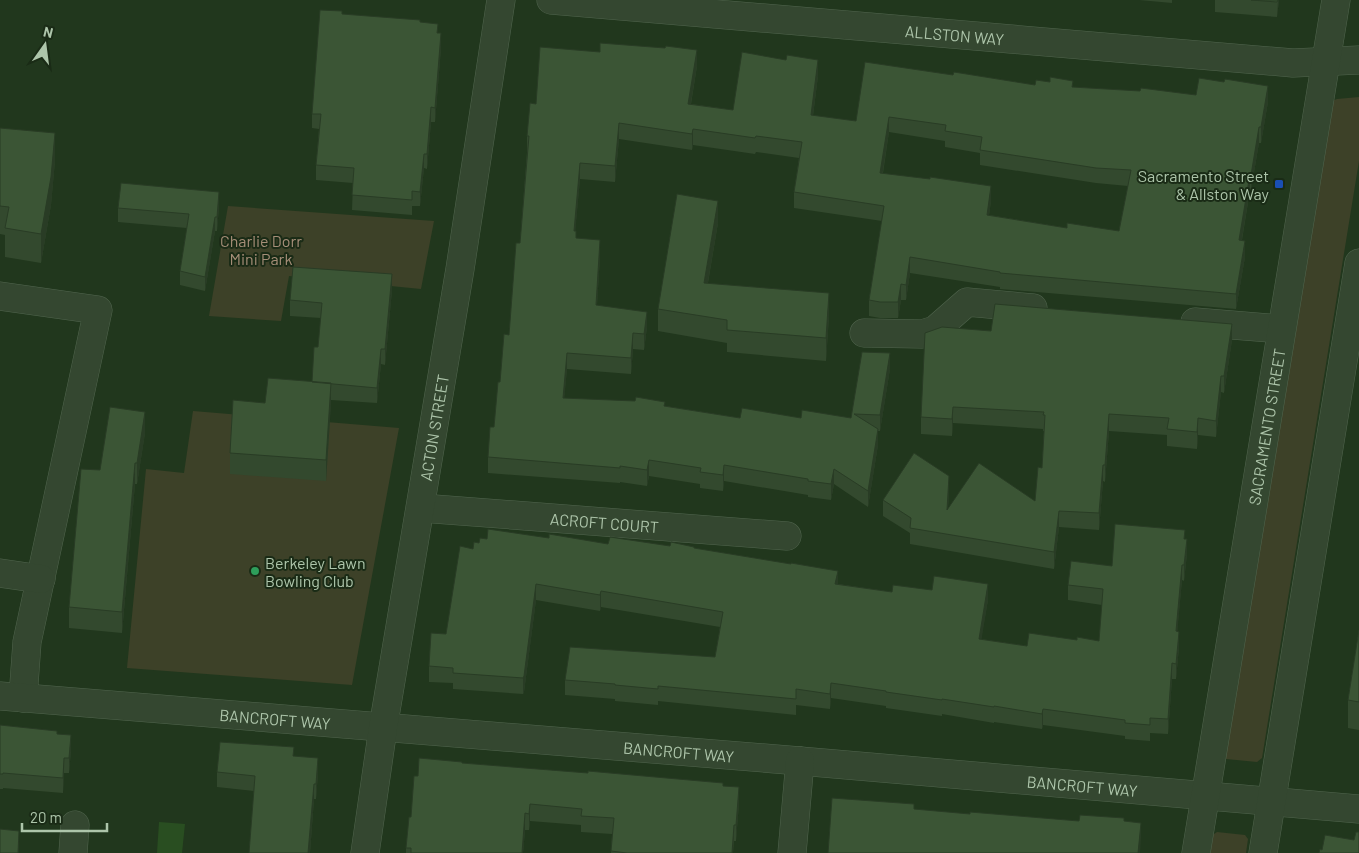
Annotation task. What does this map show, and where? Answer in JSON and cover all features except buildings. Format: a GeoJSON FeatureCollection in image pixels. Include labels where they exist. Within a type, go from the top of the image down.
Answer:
{"type":"FeatureCollection","features":[{"type":"Feature","properties":{"kind":"street","name":"ACTON STREET"},"geometry":{"type":"LineString","coordinates":[[365,853],[383,728],[421,508],[501,0]]}},
{"type":"Feature","properties":{"kind":"street","name":"ALLSTON WAY"},"geometry":{"type":"LineString","coordinates":[[551,0],[1283,62],[1359,60]]}},
{"type":"Feature","properties":{"kind":"street","name":"SACRAMENTO STREET"},"geometry":{"type":"LineString","coordinates":[[1196,853],[1336,0]]}},
{"type":"Feature","properties":{"kind":"street"},"geometry":{"type":"LineString","coordinates":[[1263,853],[1359,263]]}},
{"type":"Feature","properties":{"kind":"street"},"geometry":{"type":"LineString","coordinates":[[0,296],[98,310],[28,642],[11,697]]}},
{"type":"Feature","properties":{"kind":"street"},"geometry":{"type":"LineString","coordinates":[[864,333],[922,334],[935,330],[967,302],[1056,310]]}},
{"type":"Feature","properties":{"kind":"street"},"geometry":{"type":"LineString","coordinates":[[1173,320],[1281,329]]}},
{"type":"Feature","properties":{"kind":"street","name":"ACROFT COURT"},"geometry":{"type":"LineString","coordinates":[[421,508],[787,536]]}},
{"type":"Feature","properties":{"kind":"street"},"geometry":{"type":"LineString","coordinates":[[0,573],[41,579]]}},
{"type":"Feature","properties":{"kind":"street","name":"BANCROFT WAY"},"geometry":{"type":"LineString","coordinates":[[11,697],[800,761],[1359,809]]}},
{"type":"Feature","properties":{"kind":"street"},"geometry":{"type":"LineString","coordinates":[[792,853],[800,761]]}},
{"type":"Feature","properties":{"kind":"street"},"geometry":{"type":"LineString","coordinates":[[73,853],[75,825]]}},
{"type":"Feature","properties":{"kind":"green space"},"geometry":{"type":"Polygon","coordinates":[[[1359,97],[1359,161],[1262,758],[1257,762],[1226,759],[1224,758],[1332,101],[1359,97]]]}},
{"type":"Feature","properties":{"kind":"green space","name":"Charlie Dorr Mini Park"},"geometry":{"type":"Polygon","coordinates":[[[228,206],[434,221],[421,289],[289,276],[281,321],[209,316],[228,206]]]}},
{"type":"Feature","properties":{"kind":"green space","name":"Berkeley Lawn Bowling Club"},"geometry":{"type":"Polygon","coordinates":[[[193,411],[399,428],[352,685],[127,668],[146,469],[184,473],[193,411]]]}},
{"type":"Feature","properties":{"kind":"green space"},"geometry":{"type":"Polygon","coordinates":[[[1217,832],[1245,835],[1248,839],[1246,853],[1208,853],[1211,836],[1217,832]]]}},
{"type":"Feature","properties":{"kind":"shaded area"},"geometry":{"type":"Polygon","coordinates":[[[159,822],[185,824],[182,853],[157,853],[159,822]]]}},
{"type":"Feature","properties":{"kind":"place","name":"Sacramento Street & Allston Way"},"geometry":{"type":"Point","coordinates":[1279,184]}},
{"type":"Feature","properties":{"kind":"place","name":"Berkeley Lawn Bowling Club"},"geometry":{"type":"Point","coordinates":[255,571]}}]}
